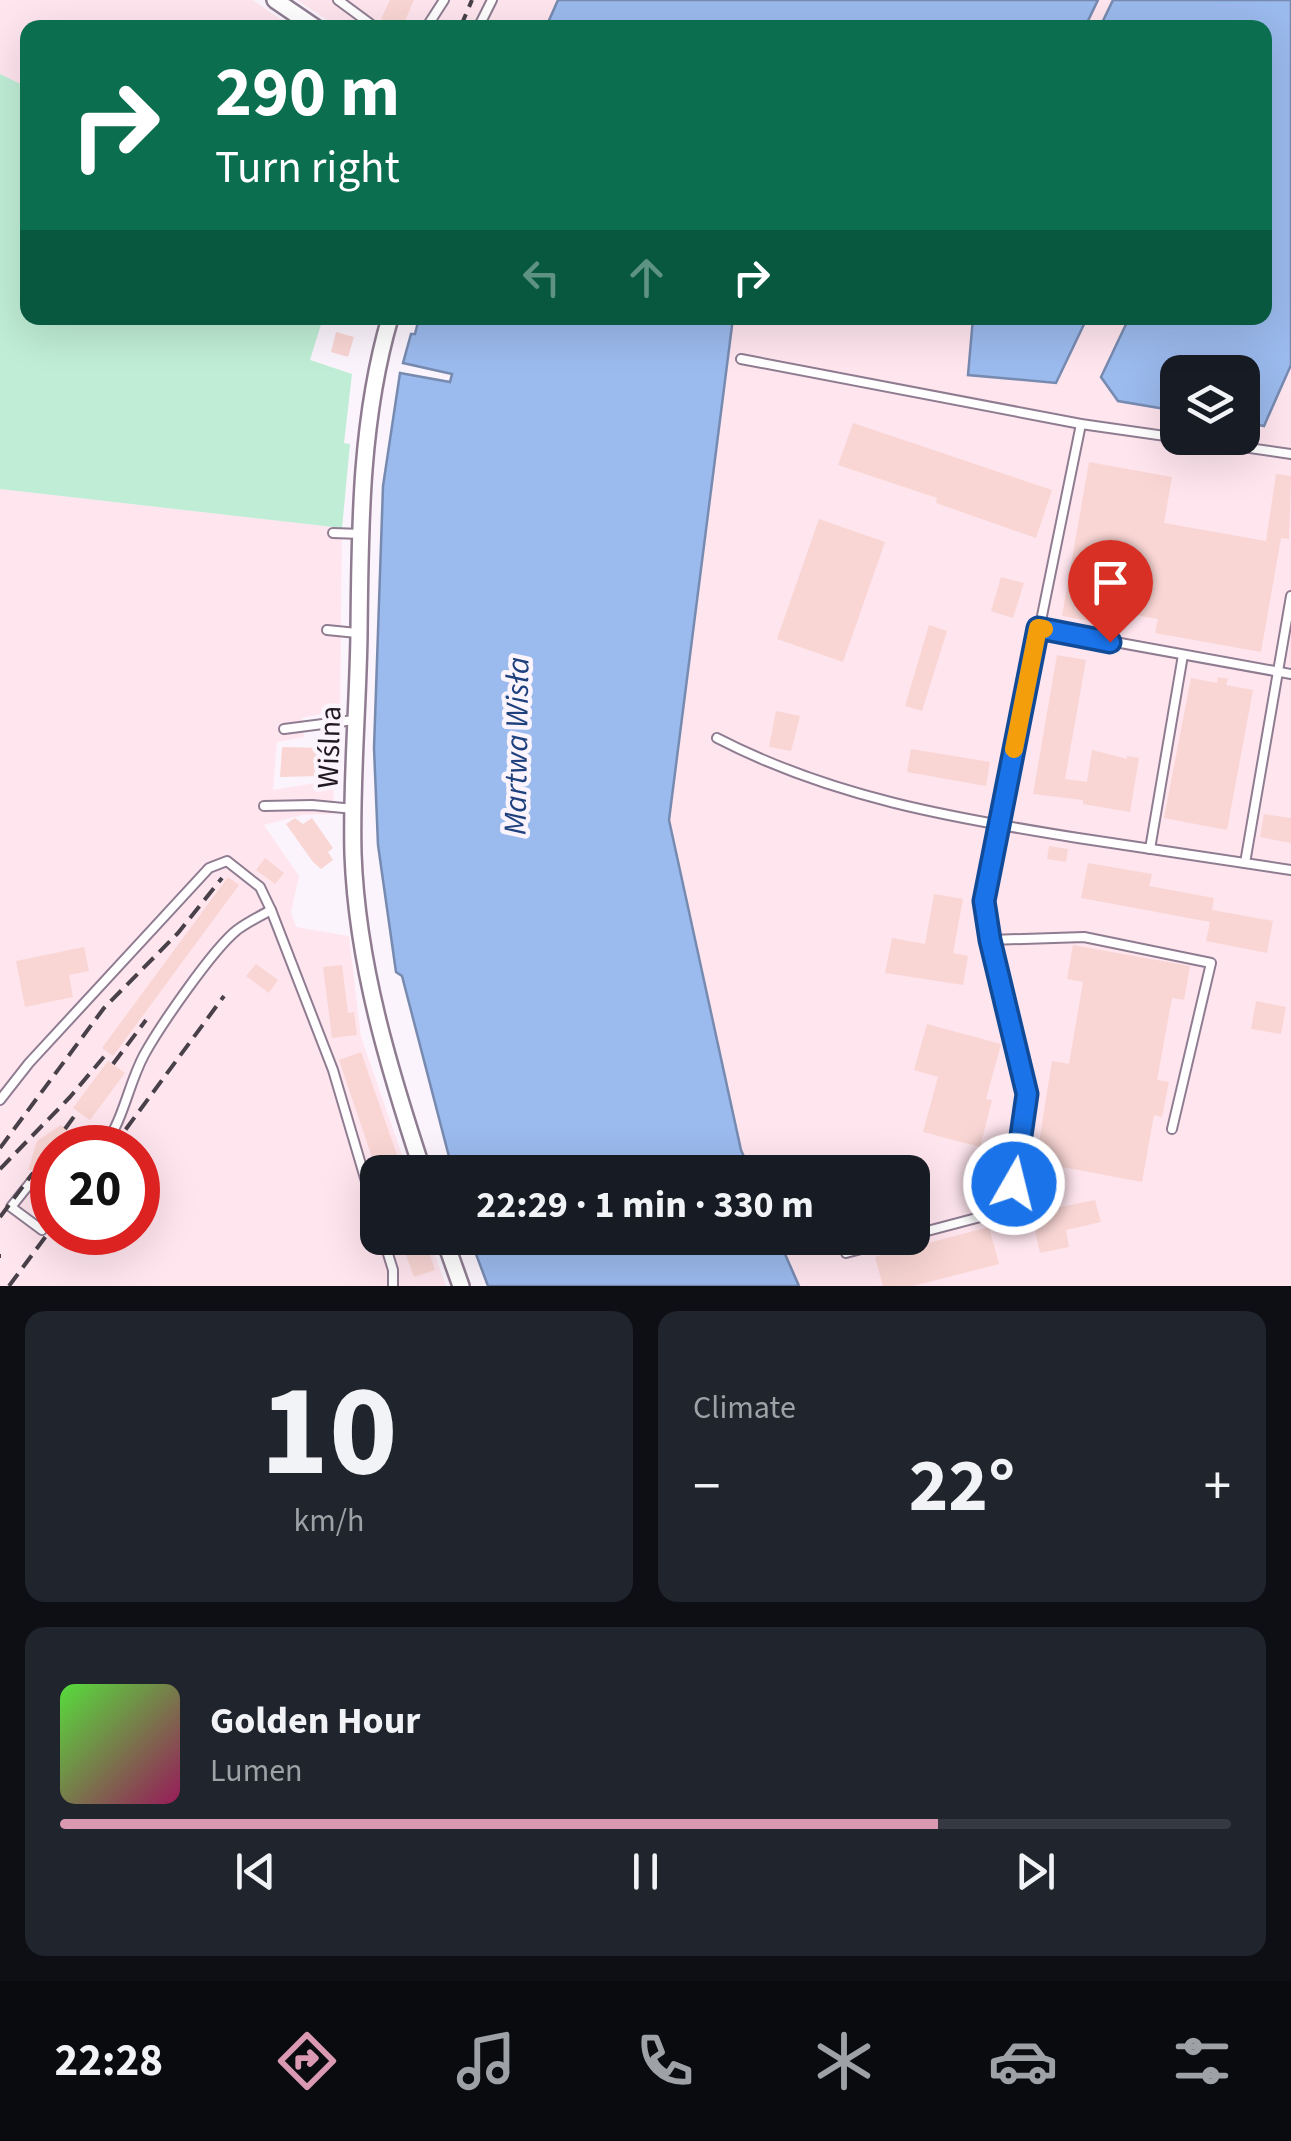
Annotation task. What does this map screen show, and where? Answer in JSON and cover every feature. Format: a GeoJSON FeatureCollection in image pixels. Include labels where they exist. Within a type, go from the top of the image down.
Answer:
{"type":"FeatureCollection","features":[{"type":"Feature","properties":{"kind":"street"},"geometry":{"type":"LineString","coordinates":[[275,0],[304,20]]}},
{"type":"Feature","properties":{"kind":"street","name":"Wiślna"},"geometry":{"type":"LineString","coordinates":[[388,325],[366,433],[354,809],[356,890],[373,1003],[390,1072],[417,1155]]}},
{"type":"Feature","properties":{"kind":"street"},"geometry":{"type":"LineString","coordinates":[[450,1255],[462,1286]]}},
{"type":"Feature","properties":{"kind":"lane"},"geometry":{"type":"LineString","coordinates":[[338,0],[365,20]]}},
{"type":"Feature","properties":{"kind":"lane"},"geometry":{"type":"LineString","coordinates":[[741,359],[1082,424],[1291,454]]}},
{"type":"Feature","properties":{"kind":"lane"},"geometry":{"type":"LineString","coordinates":[[930,1230],[1018,1207],[1014,1184],[1027,1094],[984,901],[1082,424]]}},
{"type":"Feature","properties":{"kind":"lane"},"geometry":{"type":"LineString","coordinates":[[333,533],[362,534]]}},
{"type":"Feature","properties":{"kind":"lane"},"geometry":{"type":"LineString","coordinates":[[1244,863],[1291,596]]}},
{"type":"Feature","properties":{"kind":"lane"},"geometry":{"type":"LineString","coordinates":[[1038,628],[1291,674]]}},
{"type":"Feature","properties":{"kind":"lane"},"geometry":{"type":"LineString","coordinates":[[327,630],[359,633]]}},
{"type":"Feature","properties":{"kind":"lane"},"geometry":{"type":"LineString","coordinates":[[1150,848],[1183,655]]}},
{"type":"Feature","properties":{"kind":"lane"},"geometry":{"type":"LineString","coordinates":[[284,729],[357,720]]}},
{"type":"Feature","properties":{"kind":"lane"},"geometry":{"type":"LineString","coordinates":[[717,738],[769,765],[864,797],[998,825],[1291,870]]}},
{"type":"Feature","properties":{"kind":"lane"},"geometry":{"type":"LineString","coordinates":[[264,806],[354,809]]}},
{"type":"Feature","properties":{"kind":"lane"},"geometry":{"type":"LineString","coordinates":[[0,1100],[29,1063],[210,868],[227,861],[260,887],[271,910],[333,1070],[360,1161]]}},
{"type":"Feature","properties":{"kind":"lane"},"geometry":{"type":"LineString","coordinates":[[118,1125],[143,1057],[162,1028],[222,944],[238,929],[271,910]]}},
{"type":"Feature","properties":{"kind":"lane"},"geometry":{"type":"LineString","coordinates":[[990,940],[1084,937],[1211,962],[1172,1129]]}},
{"type":"Feature","properties":{"kind":"lane"},"geometry":{"type":"LineString","coordinates":[[30,1182],[11,1207],[30,1221]]}},
{"type":"Feature","properties":{"kind":"lane"},"geometry":{"type":"LineString","coordinates":[[388,1255],[393,1270],[392,1286]]}},
{"type":"Feature","properties":{"kind":"shaded area"},"geometry":{"type":"Polygon","coordinates":[[[0,0],[253,0],[282,20],[20,20],[20,84],[0,74],[0,0]]]}},
{"type":"Feature","properties":{"kind":"shaded area"},"geometry":{"type":"Polygon","coordinates":[[[297,0],[558,0],[549,20],[327,20],[297,0]]]}},
{"type":"Feature","properties":{"kind":"shaded area"},"geometry":{"type":"Polygon","coordinates":[[[1098,0],[1113,0],[1103,20],[1089,20],[1098,0]]]}},
{"type":"Feature","properties":{"kind":"shaded area"},"geometry":{"type":"Polygon","coordinates":[[[732,325],[972,325],[968,374],[1056,383],[1084,325],[1126,325],[1101,378],[1118,401],[1160,408],[1160,455],[1260,455],[1260,424],[1264,425],[1291,365],[1291,1286],[799,1286],[785,1255],[930,1255],[930,1155],[743,1155],[669,821],[732,325]]]}},
{"type":"Feature","properties":{"kind":"shaded area"},"geometry":{"type":"Polygon","coordinates":[[[0,489],[342,528],[340,710],[302,718],[304,737],[277,742],[273,790],[334,780],[333,814],[302,815],[264,825],[299,876],[291,912],[296,927],[349,936],[361,1037],[402,1155],[360,1155],[360,1255],[435,1255],[446,1286],[0,1286],[0,489]]]}},
{"type":"Feature","properties":{"kind":"green space"},"geometry":{"type":"Polygon","coordinates":[[[0,74],[20,84],[20,325],[321,325],[310,360],[352,374],[344,443],[350,444],[342,528],[0,489],[0,74]]]}},
{"type":"Feature","properties":{"kind":"water"},"geometry":{"type":"Polygon","coordinates":[[[558,0],[1098,0],[1088,20],[549,20],[558,0]]]}},
{"type":"Feature","properties":{"kind":"water"},"geometry":{"type":"Polygon","coordinates":[[[1113,0],[1291,0],[1291,365],[1264,426],[1260,425],[1260,355],[1160,355],[1160,408],[1118,401],[1101,377],[1126,325],[1272,325],[1272,20],[1103,20],[1113,0]]]}},
{"type":"Feature","properties":{"kind":"water","name":"Martwa Wisła"},"geometry":{"type":"Polygon","coordinates":[[[417,325],[732,325],[669,820],[743,1155],[449,1155],[402,976],[396,972],[378,845],[374,748],[383,486],[400,373],[450,382],[452,374],[403,363],[411,334],[415,334],[417,325]]]}},
{"type":"Feature","properties":{"kind":"water"},"geometry":{"type":"Polygon","coordinates":[[[972,325],[1084,325],[1056,383],[968,375],[972,325]]]}},
{"type":"Feature","properties":{"kind":"water"},"geometry":{"type":"Polygon","coordinates":[[[476,1255],[785,1255],[799,1286],[488,1286],[476,1255]]]}},
{"type":"Feature","properties":{"kind":"building"},"geometry":{"type":"Polygon","coordinates":[[[390,0],[414,0],[405,20],[381,19],[390,0]]]}},
{"type":"Feature","properties":{"kind":"building"},"geometry":{"type":"Polygon","coordinates":[[[336,332],[354,337],[348,357],[331,352],[336,332]]]}},
{"type":"Feature","properties":{"kind":"building"},"geometry":{"type":"Polygon","coordinates":[[[853,423],[1052,490],[1036,538],[936,503],[937,498],[838,465],[853,423]]]}},
{"type":"Feature","properties":{"kind":"building"},"geometry":{"type":"Polygon","coordinates":[[[1089,462],[1172,477],[1164,523],[1266,541],[1276,474],[1291,476],[1289,539],[1281,538],[1261,652],[1155,633],[1158,619],[1105,610],[1102,623],[1062,616],[1089,462]]]}},
{"type":"Feature","properties":{"kind":"building"},"geometry":{"type":"Polygon","coordinates":[[[819,519],[885,542],[843,662],[777,639],[819,519]]]}},
{"type":"Feature","properties":{"kind":"building"},"geometry":{"type":"Polygon","coordinates":[[[1001,577],[1024,583],[1013,618],[991,611],[1001,577]]]}},
{"type":"Feature","properties":{"kind":"building"},"geometry":{"type":"Polygon","coordinates":[[[929,625],[947,631],[922,711],[905,706],[929,625]]]}},
{"type":"Feature","properties":{"kind":"building"},"geometry":{"type":"Polygon","coordinates":[[[1057,655],[1086,660],[1065,779],[1087,782],[1092,750],[1139,758],[1130,812],[1083,804],[1083,800],[1033,794],[1057,655]]]}},
{"type":"Feature","properties":{"kind":"building"},"geometry":{"type":"Polygon","coordinates":[[[1218,677],[1228,679],[1226,685],[1253,690],[1227,830],[1164,818],[1191,678],[1217,683],[1218,677]]]}},
{"type":"Feature","properties":{"kind":"building"},"geometry":{"type":"Polygon","coordinates":[[[776,711],[800,716],[791,751],[769,747],[776,711]]]}},
{"type":"Feature","properties":{"kind":"building"},"geometry":{"type":"Polygon","coordinates":[[[282,747],[324,748],[322,776],[280,777],[282,747]]]}},
{"type":"Feature","properties":{"kind":"building"},"geometry":{"type":"Polygon","coordinates":[[[911,749],[990,762],[986,786],[907,772],[911,749]]]}},
{"type":"Feature","properties":{"kind":"building"},"geometry":{"type":"Polygon","coordinates":[[[1264,814],[1291,818],[1291,843],[1260,837],[1264,814]]]}},
{"type":"Feature","properties":{"kind":"building"},"geometry":{"type":"Polygon","coordinates":[[[295,818],[303,824],[312,818],[333,848],[328,852],[333,860],[321,869],[286,824],[295,818]]]}},
{"type":"Feature","properties":{"kind":"building"},"geometry":{"type":"Polygon","coordinates":[[[1049,846],[1068,849],[1066,862],[1047,859],[1049,846]]]}},
{"type":"Feature","properties":{"kind":"building"},"geometry":{"type":"Polygon","coordinates":[[[265,858],[284,873],[275,884],[256,870],[265,858]]]}},
{"type":"Feature","properties":{"kind":"building"},"geometry":{"type":"Polygon","coordinates":[[[1088,863],[1152,874],[1149,886],[1214,898],[1212,910],[1273,921],[1267,953],[1206,941],[1210,922],[1081,898],[1088,863]]]}},
{"type":"Feature","properties":{"kind":"building"},"geometry":{"type":"Polygon","coordinates":[[[228,877],[239,885],[113,1056],[102,1048],[228,877]]]}},
{"type":"Feature","properties":{"kind":"building"},"geometry":{"type":"Polygon","coordinates":[[[934,894],[963,899],[953,953],[968,956],[963,985],[885,973],[892,938],[925,944],[934,894]]]}},
{"type":"Feature","properties":{"kind":"building"},"geometry":{"type":"Polygon","coordinates":[[[1073,945],[1190,966],[1184,1000],[1172,998],[1157,1080],[1169,1082],[1162,1117],[1154,1115],[1142,1182],[1036,1162],[1052,1061],[1069,1064],[1083,982],[1067,979],[1073,945]]]}},
{"type":"Feature","properties":{"kind":"building"},"geometry":{"type":"Polygon","coordinates":[[[84,947],[89,971],[69,975],[73,997],[25,1007],[16,961],[84,947]]]}},
{"type":"Feature","properties":{"kind":"building"},"geometry":{"type":"Polygon","coordinates":[[[256,964],[278,980],[269,993],[246,976],[256,964]]]}},
{"type":"Feature","properties":{"kind":"building"},"geometry":{"type":"Polygon","coordinates":[[[342,965],[348,1013],[354,1012],[357,1035],[332,1038],[323,967],[342,965]]]}},
{"type":"Feature","properties":{"kind":"building"},"geometry":{"type":"Polygon","coordinates":[[[1256,1001],[1286,1007],[1281,1034],[1251,1029],[1256,1001]]]}},
{"type":"Feature","properties":{"kind":"building"},"geometry":{"type":"Polygon","coordinates":[[[927,1024],[1001,1044],[986,1099],[992,1100],[980,1147],[923,1132],[938,1077],[914,1070],[927,1024]]]}},
{"type":"Feature","properties":{"kind":"building"},"geometry":{"type":"Polygon","coordinates":[[[361,1052],[397,1155],[371,1155],[339,1060],[361,1052]]]}},
{"type":"Feature","properties":{"kind":"building"},"geometry":{"type":"Polygon","coordinates":[[[108,1061],[125,1073],[90,1120],[73,1108],[108,1061]]]}},
{"type":"Feature","properties":{"kind":"building"},"geometry":{"type":"Polygon","coordinates":[[[1095,1200],[1101,1222],[1066,1230],[1069,1247],[1040,1253],[1031,1213],[1095,1200]]]}},
{"type":"Feature","properties":{"kind":"building"},"geometry":{"type":"Polygon","coordinates":[[[989,1227],[999,1264],[913,1286],[883,1286],[875,1257],[930,1255],[930,1243],[989,1227]]]}},
{"type":"Feature","properties":{"kind":"building"},"geometry":{"type":"Polygon","coordinates":[[[406,1255],[430,1255],[435,1270],[414,1277],[406,1255]]]}},
{"type":"Feature","properties":{"kind":"railway"},"geometry":{"type":"LineString","coordinates":[[463,20],[472,0]]}},
{"type":"Feature","properties":{"kind":"railway"},"geometry":{"type":"LineString","coordinates":[[0,1148],[104,1008],[178,933],[222,878]]}},
{"type":"Feature","properties":{"kind":"railway"},"geometry":{"type":"LineString","coordinates":[[129,1125],[224,996]]}},
{"type":"Feature","properties":{"kind":"railway"},"geometry":{"type":"LineString","coordinates":[[113,1064],[146,1020]]}},
{"type":"Feature","properties":{"kind":"railway"},"geometry":{"type":"LineString","coordinates":[[0,1169],[108,1052]]}},
{"type":"Feature","properties":{"kind":"railway"},"geometry":{"type":"LineString","coordinates":[[68,1125],[78,1111]]}},
{"type":"Feature","properties":{"kind":"railway"},"geometry":{"type":"LineString","coordinates":[[0,1217],[30,1177]]}},
{"type":"Feature","properties":{"kind":"railway"},"geometry":{"type":"LineString","coordinates":[[9,1286],[32,1255]]}},
{"type":"Feature","properties":{"kind":"slow traffic"},"geometry":{"type":"LineString","coordinates":[[1014,749],[1038,628],[1044,629]]}},
{"type":"Feature","properties":{"kind":"route"},"geometry":{"type":"LineString","coordinates":[[1014,1184],[1027,1094],[984,901],[1038,628],[1110,642]]}}]}
